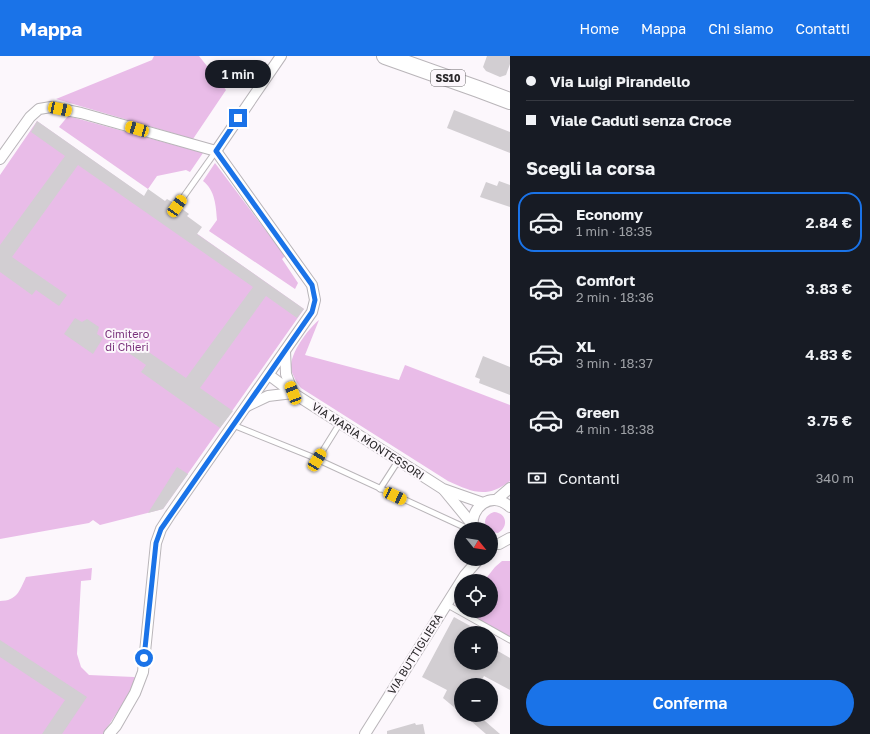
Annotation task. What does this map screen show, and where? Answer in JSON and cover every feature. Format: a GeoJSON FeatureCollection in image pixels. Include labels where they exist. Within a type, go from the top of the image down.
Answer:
{"type":"FeatureCollection","features":[{"type":"Feature","properties":{"kind":"main road","name":"SS10"},"geometry":{"type":"LineString","coordinates":[[385,56],[510,101]]}},
{"type":"Feature","properties":{"kind":"street"},"geometry":{"type":"LineString","coordinates":[[216,151],[281,56]]}},
{"type":"Feature","properties":{"kind":"street"},"geometry":{"type":"LineString","coordinates":[[0,159],[30,117],[39,109],[51,107],[81,113],[216,151],[312,285],[315,300],[312,312],[161,529],[156,543],[143,672],[135,693],[116,726],[109,734]]}},
{"type":"Feature","properties":{"kind":"street"},"geometry":{"type":"LineString","coordinates":[[246,407],[268,396],[293,393],[286,374],[285,351]]}},
{"type":"Feature","properties":{"kind":"street","name":"VIA MARIA MONTESSORI"},"geometry":{"type":"LineString","coordinates":[[269,375],[293,393],[443,489],[483,504]]}},
{"type":"Feature","properties":{"kind":"street"},"geometry":{"type":"LineString","coordinates":[[496,500],[510,488]]}},
{"type":"Feature","properties":{"kind":"street","name":"VIA MARIA MONTESSORI"},"geometry":{"type":"LineString","coordinates":[[443,489],[469,522]]}},
{"type":"Feature","properties":{"kind":"street"},"geometry":{"type":"LineString","coordinates":[[474,522],[475,512],[483,504],[489,501],[502,501],[510,507]]}},
{"type":"Feature","properties":{"kind":"street","name":"VIA BUTTIGLIERA"},"geometry":{"type":"LineString","coordinates":[[465,574],[472,566]]}},
{"type":"Feature","properties":{"kind":"street","name":"VIA BUTTIGLIERA"},"geometry":{"type":"LineString","coordinates":[[365,734],[454,591]]}},
{"type":"Feature","properties":{"kind":"lane"},"geometry":{"type":"LineString","coordinates":[[177,206],[216,151]]}},
{"type":"Feature","properties":{"kind":"lane"},"geometry":{"type":"LineString","coordinates":[[317,460],[340,423]]}},
{"type":"Feature","properties":{"kind":"lane"},"geometry":{"type":"LineString","coordinates":[[233,425],[317,460],[454,523]]}},
{"type":"Feature","properties":{"kind":"lane"},"geometry":{"type":"LineString","coordinates":[[380,489],[398,461]]}},
{"type":"Feature","properties":{"kind":"lane"},"geometry":{"type":"LineString","coordinates":[[446,604],[510,640]]}},
{"type":"Feature","properties":{"kind":"green space"},"geometry":{"type":"Polygon","coordinates":[[[154,56],[199,56],[226,90],[193,139],[56,99],[152,60],[154,56]]]}},
{"type":"Feature","properties":{"kind":"green space"},"geometry":{"type":"Polygon","coordinates":[[[68,116],[203,153],[190,172],[186,170],[157,176],[148,189],[59,127],[68,116]]]}},
{"type":"Feature","properties":{"kind":"green space","name":"Cimitero di Chieri"},"geometry":{"type":"Polygon","coordinates":[[[37,121],[304,309],[163,509],[100,525],[93,520],[89,523],[0,539],[0,175],[37,121]]]}},
{"type":"Feature","properties":{"kind":"green space"},"geometry":{"type":"Polygon","coordinates":[[[215,163],[285,256],[282,259],[298,283],[295,289],[209,231],[217,220],[216,209],[210,189],[203,181],[215,163]]]}},
{"type":"Feature","properties":{"kind":"green space"},"geometry":{"type":"Polygon","coordinates":[[[319,320],[305,355],[399,380],[405,365],[510,405],[510,481],[502,487],[494,490],[479,492],[472,491],[448,481],[301,388],[292,373],[291,362],[300,342],[319,320]]]}},
{"type":"Feature","properties":{"kind":"green space"},"geometry":{"type":"Polygon","coordinates":[[[491,513],[498,513],[504,518],[504,527],[498,533],[498,522],[485,522],[491,513]]]}},
{"type":"Feature","properties":{"kind":"green space"},"geometry":{"type":"Polygon","coordinates":[[[502,561],[510,561],[510,640],[498,633],[498,626],[487,626],[474,618],[498,618],[498,574],[490,574],[502,561]]]}},
{"type":"Feature","properties":{"kind":"green space"},"geometry":{"type":"Polygon","coordinates":[[[92,568],[91,580],[81,581],[77,654],[81,667],[89,675],[134,677],[137,679],[131,691],[103,734],[0,734],[0,601],[6,601],[14,597],[20,590],[26,577],[92,568]]]}},
{"type":"Feature","properties":{"kind":"building"},"geometry":{"type":"Polygon","coordinates":[[[487,56],[510,56],[510,64],[506,75],[500,77],[486,71],[483,67],[487,56]]]}},
{"type":"Feature","properties":{"kind":"building"},"geometry":{"type":"Polygon","coordinates":[[[454,110],[510,132],[510,153],[447,128],[454,110]]]}},
{"type":"Feature","properties":{"kind":"building"},"geometry":{"type":"Polygon","coordinates":[[[37,121],[144,196],[148,189],[165,201],[167,199],[174,203],[173,207],[175,209],[178,210],[181,208],[189,214],[187,216],[202,227],[197,234],[304,309],[297,318],[266,296],[200,388],[233,411],[220,428],[141,372],[146,365],[123,349],[130,339],[186,378],[253,287],[78,165],[12,257],[67,295],[59,306],[36,290],[32,295],[0,272],[0,245],[65,156],[31,132],[37,121]]]}},
{"type":"Feature","properties":{"kind":"building"},"geometry":{"type":"Polygon","coordinates":[[[499,181],[510,185],[510,207],[480,197],[486,182],[497,186],[499,181]]]}},
{"type":"Feature","properties":{"kind":"building"},"geometry":{"type":"Polygon","coordinates":[[[75,318],[82,322],[87,319],[99,327],[97,334],[103,338],[93,354],[64,334],[75,318]]]}},
{"type":"Feature","properties":{"kind":"building"},"geometry":{"type":"Polygon","coordinates":[[[483,356],[510,367],[510,395],[479,383],[480,379],[475,377],[483,356]]]}},
{"type":"Feature","properties":{"kind":"building"},"geometry":{"type":"Polygon","coordinates":[[[177,467],[188,474],[163,509],[148,513],[177,467]]]}},
{"type":"Feature","properties":{"kind":"building"},"geometry":{"type":"Polygon","coordinates":[[[454,617],[470,626],[454,626],[454,670],[498,670],[498,651],[510,658],[510,690],[498,684],[498,678],[488,678],[484,676],[483,678],[454,678],[454,707],[443,698],[447,690],[422,677],[454,617]]]}},
{"type":"Feature","properties":{"kind":"building"},"geometry":{"type":"Polygon","coordinates":[[[0,640],[87,697],[62,734],[42,734],[65,700],[0,657],[0,640]]]}},
{"type":"Feature","properties":{"kind":"building"},"geometry":{"type":"Polygon","coordinates":[[[472,722],[486,722],[500,734],[486,734],[472,722]]]}},
{"type":"Feature","properties":{"kind":"building"},"geometry":{"type":"Polygon","coordinates":[[[415,723],[416,725],[423,724],[425,734],[387,734],[387,731],[415,723]]]}},
{"type":"Feature","properties":{"kind":"route"},"geometry":{"type":"LineString","coordinates":[[144,658],[156,543],[161,529],[312,312],[315,300],[312,285],[216,151],[238,118]]}}]}
